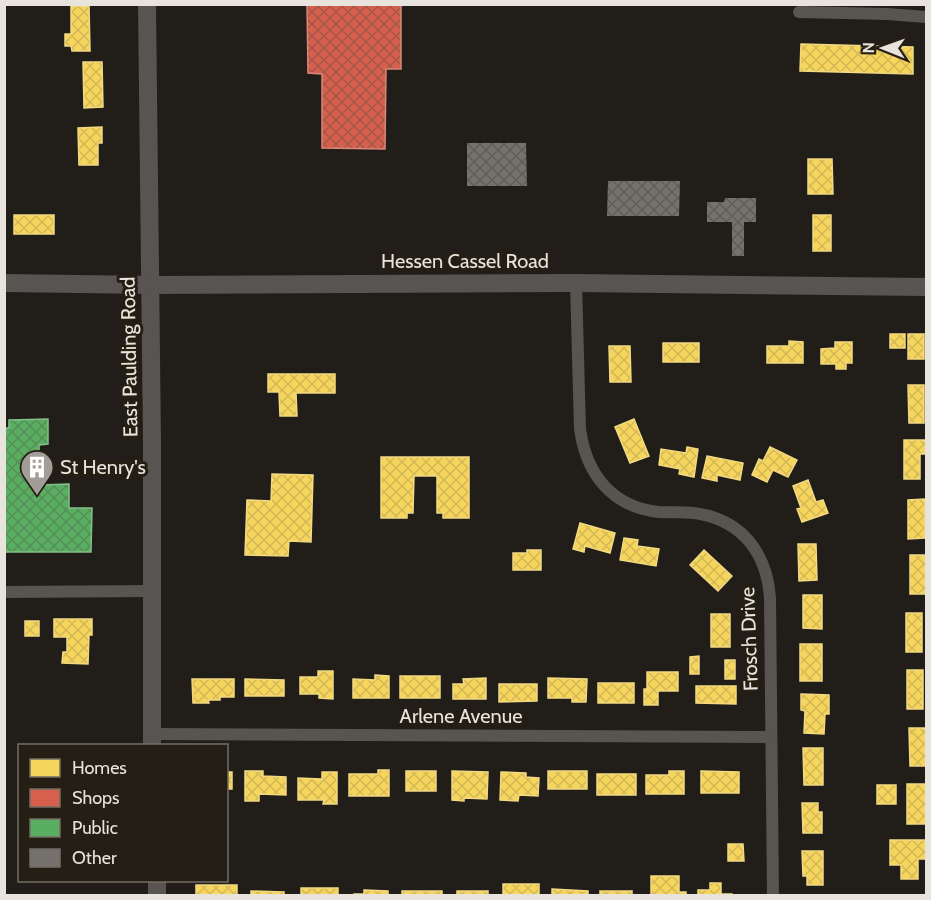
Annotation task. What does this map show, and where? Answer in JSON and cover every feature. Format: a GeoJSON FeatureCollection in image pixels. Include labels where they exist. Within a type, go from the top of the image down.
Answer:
{"type":"FeatureCollection","features":[{"type":"Feature","properties":{"kind":"main road","name":"East Paulding Road"},"geometry":{"type":"LineString","coordinates":[[147,4],[151,285],[152,740]]}},
{"type":"Feature","properties":{"kind":"main road","name":"Hessen Cassel Road"},"geometry":{"type":"LineString","coordinates":[[4,283],[151,285],[576,283],[927,287]]}},
{"type":"Feature","properties":{"kind":"street"},"geometry":{"type":"LineString","coordinates":[[798,12],[887,9],[927,17]]}},
{"type":"Feature","properties":{"kind":"street","name":"Frosch Drive"},"geometry":{"type":"LineString","coordinates":[[576,283],[580,429],[586,459],[596,477],[614,495],[637,507],[659,512],[700,514],[723,520],[745,535],[760,557],[769,585],[773,896]]}},
{"type":"Feature","properties":{"kind":"street"},"geometry":{"type":"LineString","coordinates":[[4,592],[152,591]]}},
{"type":"Feature","properties":{"kind":"street","name":"Arlene Avenue"},"geometry":{"type":"LineString","coordinates":[[152,740],[771,737]]}},
{"type":"Feature","properties":{"kind":"building: Homes"},"geometry":{"type":"Polygon","coordinates":[[[71,6],[89,6],[90,51],[72,51],[71,46],[65,46],[65,34],[71,34],[71,6]]]}},
{"type":"Feature","properties":{"kind":"building: Homes"},"geometry":{"type":"Polygon","coordinates":[[[801,44],[913,47],[913,74],[800,71],[801,44]]]}},
{"type":"Feature","properties":{"kind":"building: Homes"},"geometry":{"type":"Polygon","coordinates":[[[83,62],[102,62],[103,107],[84,108],[83,62]]]}},
{"type":"Feature","properties":{"kind":"building: Homes"},"geometry":{"type":"Polygon","coordinates":[[[102,127],[102,143],[98,143],[98,165],[79,165],[78,128],[102,127]]]}},
{"type":"Feature","properties":{"kind":"building: Homes"},"geometry":{"type":"Polygon","coordinates":[[[808,159],[832,159],[833,194],[808,194],[808,159]]]}},
{"type":"Feature","properties":{"kind":"building: Homes"},"geometry":{"type":"Polygon","coordinates":[[[14,215],[54,215],[54,234],[14,234],[14,215]]]}},
{"type":"Feature","properties":{"kind":"building: Homes"},"geometry":{"type":"Polygon","coordinates":[[[813,215],[831,215],[831,251],[813,251],[813,215]]]}},
{"type":"Feature","properties":{"kind":"building: Homes"},"geometry":{"type":"Polygon","coordinates":[[[890,334],[905,334],[905,348],[890,348],[890,334]]]}},
{"type":"Feature","properties":{"kind":"building: Homes"},"geometry":{"type":"Polygon","coordinates":[[[908,334],[924,334],[924,359],[908,359],[908,334]]]}},
{"type":"Feature","properties":{"kind":"building: Homes"},"geometry":{"type":"Polygon","coordinates":[[[789,341],[803,342],[803,363],[767,363],[767,346],[789,346],[789,341]]]}},
{"type":"Feature","properties":{"kind":"building: Homes"},"geometry":{"type":"Polygon","coordinates":[[[835,342],[852,342],[852,363],[846,363],[846,369],[836,369],[836,364],[821,364],[821,349],[835,348],[835,342]]]}},
{"type":"Feature","properties":{"kind":"building: Homes"},"geometry":{"type":"Polygon","coordinates":[[[663,343],[699,343],[699,362],[663,362],[663,343]]]}},
{"type":"Feature","properties":{"kind":"building: Homes"},"geometry":{"type":"Polygon","coordinates":[[[609,346],[630,346],[631,382],[610,382],[609,346]]]}},
{"type":"Feature","properties":{"kind":"building: Homes"},"geometry":{"type":"Polygon","coordinates":[[[268,374],[335,374],[335,393],[296,393],[297,416],[280,416],[279,392],[268,392],[268,374]]]}},
{"type":"Feature","properties":{"kind":"building: Homes"},"geometry":{"type":"Polygon","coordinates":[[[908,385],[924,385],[924,423],[909,423],[908,385]]]}},
{"type":"Feature","properties":{"kind":"building: Homes"},"geometry":{"type":"Polygon","coordinates":[[[634,419],[649,456],[630,463],[615,427],[634,419]]]}},
{"type":"Feature","properties":{"kind":"building: Homes"},"geometry":{"type":"Polygon","coordinates":[[[904,440],[926,440],[926,454],[920,454],[920,479],[904,479],[904,440]]]}},
{"type":"Feature","properties":{"kind":"building: Homes"},"geometry":{"type":"Polygon","coordinates":[[[687,447],[698,449],[694,477],[679,474],[680,469],[659,465],[661,449],[686,453],[687,447]]]}},
{"type":"Feature","properties":{"kind":"building: Homes"},"geometry":{"type":"Polygon","coordinates":[[[770,447],[797,460],[788,477],[773,470],[767,482],[752,475],[759,459],[763,461],[770,447]]]}},
{"type":"Feature","properties":{"kind":"building: Homes"},"geometry":{"type":"Polygon","coordinates":[[[707,456],[743,463],[740,480],[717,475],[717,481],[702,478],[707,456]]]}},
{"type":"Feature","properties":{"kind":"building: Homes"},"geometry":{"type":"Polygon","coordinates":[[[381,457],[469,457],[469,518],[443,518],[443,513],[437,513],[437,476],[414,476],[413,513],[407,513],[407,518],[381,518],[381,457]]]}},
{"type":"Feature","properties":{"kind":"building: Homes"},"geometry":{"type":"Polygon","coordinates":[[[272,474],[313,475],[311,542],[289,541],[288,556],[245,555],[247,500],[271,501],[272,474]]]}},
{"type":"Feature","properties":{"kind":"building: Homes"},"geometry":{"type":"Polygon","coordinates":[[[808,480],[816,502],[823,500],[828,513],[802,522],[797,509],[801,508],[793,486],[808,480]]]}},
{"type":"Feature","properties":{"kind":"building: Homes"},"geometry":{"type":"Polygon","coordinates":[[[925,499],[925,538],[908,539],[908,500],[925,499]]]}},
{"type":"Feature","properties":{"kind":"building: Homes"},"geometry":{"type":"Polygon","coordinates":[[[580,523],[615,533],[610,553],[585,546],[584,552],[573,549],[580,523]]]}},
{"type":"Feature","properties":{"kind":"building: Homes"},"geometry":{"type":"Polygon","coordinates":[[[624,538],[638,540],[637,546],[659,549],[656,566],[620,560],[624,538]]]}},
{"type":"Feature","properties":{"kind":"building: Homes"},"geometry":{"type":"Polygon","coordinates":[[[798,544],[816,544],[817,580],[799,581],[798,544]]]}},
{"type":"Feature","properties":{"kind":"building: Homes"},"geometry":{"type":"Polygon","coordinates":[[[527,550],[541,550],[541,570],[513,570],[513,553],[527,553],[527,550]]]}},
{"type":"Feature","properties":{"kind":"building: Homes"},"geometry":{"type":"Polygon","coordinates":[[[704,550],[732,576],[718,591],[690,565],[704,550]]]}},
{"type":"Feature","properties":{"kind":"building: Homes"},"geometry":{"type":"Polygon","coordinates":[[[910,555],[926,555],[926,594],[910,594],[910,555]]]}},
{"type":"Feature","properties":{"kind":"building: Homes"},"geometry":{"type":"Polygon","coordinates":[[[803,595],[822,595],[822,629],[803,628],[803,595]]]}},
{"type":"Feature","properties":{"kind":"building: Homes"},"geometry":{"type":"Polygon","coordinates":[[[906,613],[922,613],[922,652],[906,652],[906,613]]]}},
{"type":"Feature","properties":{"kind":"building: Homes"},"geometry":{"type":"Polygon","coordinates":[[[711,614],[730,614],[730,647],[711,647],[711,614]]]}},
{"type":"Feature","properties":{"kind":"building: Homes"},"geometry":{"type":"Polygon","coordinates":[[[54,619],[92,619],[88,664],[62,663],[63,652],[67,652],[67,637],[54,637],[54,619]]]}},
{"type":"Feature","properties":{"kind":"building: Homes"},"geometry":{"type":"Polygon","coordinates":[[[25,621],[39,621],[39,636],[25,636],[25,621]]]}},
{"type":"Feature","properties":{"kind":"building: Homes"},"geometry":{"type":"Polygon","coordinates":[[[800,644],[822,644],[822,681],[800,681],[800,644]]]}},
{"type":"Feature","properties":{"kind":"building: Homes"},"geometry":{"type":"Polygon","coordinates":[[[699,656],[699,674],[690,674],[690,657],[699,656]]]}},
{"type":"Feature","properties":{"kind":"building: Homes"},"geometry":{"type":"Polygon","coordinates":[[[725,660],[735,660],[735,679],[725,679],[725,660]]]}},
{"type":"Feature","properties":{"kind":"building: Homes"},"geometry":{"type":"Polygon","coordinates":[[[907,670],[923,670],[923,709],[907,709],[907,670]]]}},
{"type":"Feature","properties":{"kind":"building: Homes"},"geometry":{"type":"Polygon","coordinates":[[[318,671],[333,671],[333,699],[319,698],[319,694],[300,694],[300,677],[318,677],[318,671]]]}},
{"type":"Feature","properties":{"kind":"building: Homes"},"geometry":{"type":"Polygon","coordinates":[[[647,672],[678,672],[678,691],[658,691],[658,705],[644,705],[647,672]]]}},
{"type":"Feature","properties":{"kind":"building: Homes"},"geometry":{"type":"Polygon","coordinates":[[[375,675],[389,676],[389,698],[353,698],[353,679],[375,680],[375,675]]]}},
{"type":"Feature","properties":{"kind":"building: Homes"},"geometry":{"type":"Polygon","coordinates":[[[400,676],[440,676],[440,698],[400,698],[400,676]]]}},
{"type":"Feature","properties":{"kind":"building: Homes"},"geometry":{"type":"Polygon","coordinates":[[[486,678],[486,699],[453,699],[453,684],[464,684],[463,679],[486,678]]]}},
{"type":"Feature","properties":{"kind":"building: Homes"},"geometry":{"type":"Polygon","coordinates":[[[548,678],[587,679],[586,702],[572,702],[572,698],[548,698],[548,678]]]}},
{"type":"Feature","properties":{"kind":"building: Homes"},"geometry":{"type":"Polygon","coordinates":[[[192,679],[234,679],[234,697],[220,697],[220,700],[208,700],[209,703],[193,703],[192,679]]]}},
{"type":"Feature","properties":{"kind":"building: Homes"},"geometry":{"type":"Polygon","coordinates":[[[245,679],[284,680],[284,696],[245,696],[245,679]]]}},
{"type":"Feature","properties":{"kind":"building: Homes"},"geometry":{"type":"Polygon","coordinates":[[[598,683],[634,683],[634,703],[598,703],[598,683]]]}},
{"type":"Feature","properties":{"kind":"building: Homes"},"geometry":{"type":"Polygon","coordinates":[[[499,684],[537,684],[537,701],[499,702],[499,684]]]}},
{"type":"Feature","properties":{"kind":"building: Homes"},"geometry":{"type":"Polygon","coordinates":[[[696,686],[736,686],[736,704],[696,703],[696,686]]]}},
{"type":"Feature","properties":{"kind":"building: Homes"},"geometry":{"type":"Polygon","coordinates":[[[801,694],[829,695],[829,714],[825,714],[824,734],[804,733],[805,711],[801,710],[801,694]]]}},
{"type":"Feature","properties":{"kind":"building: Homes"},"geometry":{"type":"Polygon","coordinates":[[[909,728],[926,728],[926,766],[910,766],[909,728]]]}},
{"type":"Feature","properties":{"kind":"building: Homes"},"geometry":{"type":"Polygon","coordinates":[[[803,748],[823,748],[823,785],[804,785],[803,748]]]}},
{"type":"Feature","properties":{"kind":"building: Homes"},"geometry":{"type":"Polygon","coordinates":[[[378,770],[389,770],[389,796],[349,796],[349,774],[378,774],[378,770]]]}},
{"type":"Feature","properties":{"kind":"building: Homes"},"geometry":{"type":"Polygon","coordinates":[[[245,771],[263,771],[263,776],[286,777],[286,795],[259,794],[259,801],[245,801],[245,771]]]}},
{"type":"Feature","properties":{"kind":"building: Homes"},"geometry":{"type":"Polygon","coordinates":[[[406,771],[436,771],[436,791],[406,791],[406,771]]]}},
{"type":"Feature","properties":{"kind":"building: Homes"},"geometry":{"type":"Polygon","coordinates":[[[452,771],[488,772],[487,799],[452,800],[452,771]]]}},
{"type":"Feature","properties":{"kind":"building: Homes"},"geometry":{"type":"Polygon","coordinates":[[[548,771],[587,771],[587,789],[548,789],[548,771]]]}},
{"type":"Feature","properties":{"kind":"building: Homes"},"geometry":{"type":"Polygon","coordinates":[[[669,771],[684,771],[684,794],[646,794],[646,775],[669,775],[669,771]]]}},
{"type":"Feature","properties":{"kind":"building: Homes"},"geometry":{"type":"Polygon","coordinates":[[[701,771],[739,772],[739,793],[701,793],[701,771]]]}},
{"type":"Feature","properties":{"kind":"building: Homes"},"geometry":{"type":"Polygon","coordinates":[[[228,772],[232,772],[232,789],[228,789],[228,772]]]}},
{"type":"Feature","properties":{"kind":"building: Homes"},"geometry":{"type":"Polygon","coordinates":[[[322,772],[337,772],[337,804],[323,804],[324,800],[298,800],[298,778],[322,779],[322,772]]]}},
{"type":"Feature","properties":{"kind":"building: Homes"},"geometry":{"type":"Polygon","coordinates":[[[501,772],[526,773],[526,777],[539,778],[538,796],[519,795],[518,801],[500,800],[501,772]]]}},
{"type":"Feature","properties":{"kind":"building: Homes"},"geometry":{"type":"Polygon","coordinates":[[[597,774],[636,774],[636,795],[597,795],[597,774]]]}},
{"type":"Feature","properties":{"kind":"building: Homes"},"geometry":{"type":"Polygon","coordinates":[[[907,784],[926,784],[926,824],[907,824],[907,784]]]}},
{"type":"Feature","properties":{"kind":"building: Homes"},"geometry":{"type":"Polygon","coordinates":[[[877,785],[896,785],[896,804],[877,804],[877,785]]]}},
{"type":"Feature","properties":{"kind":"building: Homes"},"geometry":{"type":"Polygon","coordinates":[[[802,803],[818,803],[818,812],[822,812],[822,833],[803,833],[802,803]]]}},
{"type":"Feature","properties":{"kind":"building: Homes"},"geometry":{"type":"Polygon","coordinates":[[[890,840],[926,840],[926,859],[918,859],[918,879],[901,879],[901,865],[890,865],[890,840]]]}},
{"type":"Feature","properties":{"kind":"building: Homes"},"geometry":{"type":"Polygon","coordinates":[[[728,844],[743,844],[744,861],[728,861],[728,844]]]}},
{"type":"Feature","properties":{"kind":"building: Homes"},"geometry":{"type":"Polygon","coordinates":[[[802,851],[823,851],[823,885],[807,885],[807,876],[803,876],[802,851]]]}},
{"type":"Feature","properties":{"kind":"building: Homes"},"geometry":{"type":"Polygon","coordinates":[[[651,876],[679,876],[679,892],[686,892],[686,896],[651,895],[651,876]]]}},
{"type":"Feature","properties":{"kind":"building: Homes"},"geometry":{"type":"Polygon","coordinates":[[[710,883],[721,883],[721,894],[732,894],[732,896],[698,896],[698,890],[710,890],[710,883]]]}},
{"type":"Feature","properties":{"kind":"building: Homes"},"geometry":{"type":"Polygon","coordinates":[[[503,884],[539,884],[539,896],[503,896],[503,884]]]}},
{"type":"Feature","properties":{"kind":"building: Homes"},"geometry":{"type":"Polygon","coordinates":[[[196,885],[237,885],[237,896],[196,896],[196,885]]]}},
{"type":"Feature","properties":{"kind":"building: Homes"},"geometry":{"type":"Polygon","coordinates":[[[301,888],[338,888],[338,896],[301,896],[301,888]]]}},
{"type":"Feature","properties":{"kind":"building: Homes"},"geometry":{"type":"Polygon","coordinates":[[[552,889],[588,891],[588,896],[552,896],[552,889]]]}},
{"type":"Feature","properties":{"kind":"building: Homes"},"geometry":{"type":"Polygon","coordinates":[[[364,890],[388,891],[388,896],[354,896],[354,894],[364,894],[364,890]]]}},
{"type":"Feature","properties":{"kind":"building: Homes"},"geometry":{"type":"Polygon","coordinates":[[[251,891],[284,892],[284,896],[251,896],[251,891]]]}},
{"type":"Feature","properties":{"kind":"building: Homes"},"geometry":{"type":"Polygon","coordinates":[[[402,891],[442,891],[442,896],[402,896],[402,891]]]}},
{"type":"Feature","properties":{"kind":"building: Homes"},"geometry":{"type":"Polygon","coordinates":[[[457,891],[488,891],[488,896],[457,896],[457,891]]]}},
{"type":"Feature","properties":{"kind":"building: Homes"},"geometry":{"type":"Polygon","coordinates":[[[600,891],[632,891],[632,896],[600,896],[600,891]]]}},
{"type":"Feature","properties":{"kind":"building: Shops"},"geometry":{"type":"Polygon","coordinates":[[[307,4],[401,4],[401,69],[386,69],[385,149],[322,148],[322,74],[308,73],[307,4]]]}},
{"type":"Feature","properties":{"kind":"building: Public","name":"St Henry's"},"geometry":{"type":"Polygon","coordinates":[[[48,419],[48,444],[39,445],[39,485],[69,484],[69,508],[92,508],[91,552],[4,552],[4,428],[9,428],[9,420],[48,419]]]}},
{"type":"Feature","properties":{"kind":"building: Other"},"geometry":{"type":"Polygon","coordinates":[[[467,143],[526,143],[527,186],[467,186],[467,143]]]}},
{"type":"Feature","properties":{"kind":"building: Other"},"geometry":{"type":"Polygon","coordinates":[[[608,181],[680,181],[679,216],[607,216],[608,181]]]}},
{"type":"Feature","properties":{"kind":"building: Other"},"geometry":{"type":"Polygon","coordinates":[[[725,198],[756,198],[756,222],[744,222],[744,256],[732,256],[732,222],[707,222],[707,202],[724,202],[725,198]]]}},
{"type":"Feature","properties":{"kind":"place","name":"St Henry's"},"geometry":{"type":"Point","coordinates":[37,496]}}]}
